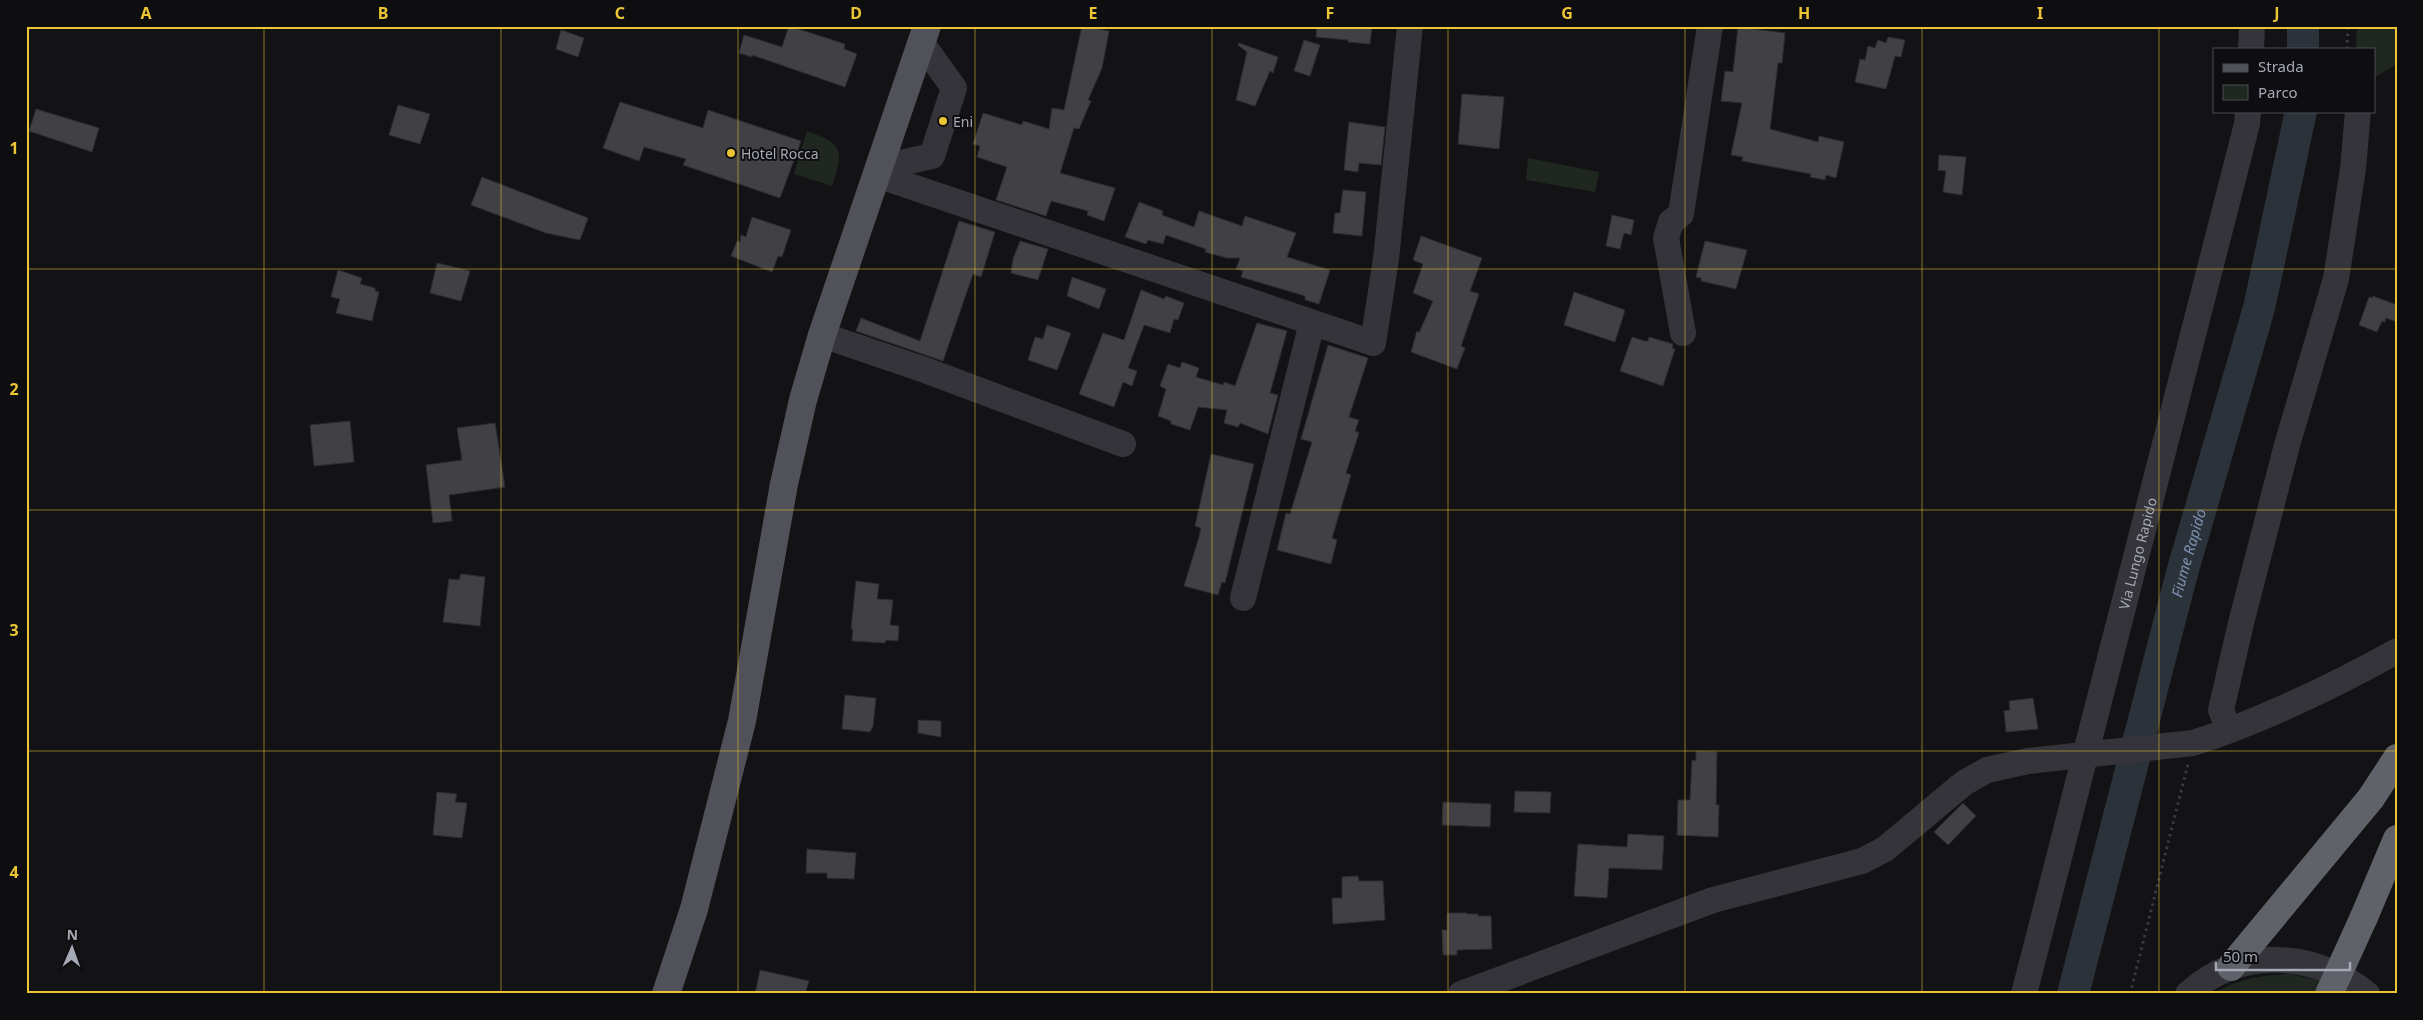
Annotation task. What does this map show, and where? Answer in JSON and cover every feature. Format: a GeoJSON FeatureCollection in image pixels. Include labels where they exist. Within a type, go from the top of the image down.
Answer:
{"type":"FeatureCollection","features":[{"type":"Feature","properties":{"kind":"highway"},"geometry":{"type":"LineString","coordinates":[[2231,967],[2371,798],[2397,758]]}},
{"type":"Feature","properties":{"kind":"highway"},"geometry":{"type":"LineString","coordinates":[[2328,994],[2364,917],[2397,839]]}},
{"type":"Feature","properties":{"kind":"main road"},"geometry":{"type":"LineString","coordinates":[[666,994],[694,909],[742,721],[784,484],[803,400],[822,335],[924,34]]}},
{"type":"Feature","properties":{"kind":"street"},"geometry":{"type":"LineString","coordinates":[[878,171],[1373,343],[1386,259],[1410,26]]}},
{"type":"Feature","properties":{"kind":"street"},"geometry":{"type":"LineString","coordinates":[[1683,333],[1666,238],[1671,222],[1682,214],[1710,26]]}},
{"type":"Feature","properties":{"kind":"street"},"geometry":{"type":"LineString","coordinates":[[2251,48],[2252,26]]}},
{"type":"Feature","properties":{"kind":"street"},"geometry":{"type":"LineString","coordinates":[[878,171],[932,156],[954,88],[924,34]]}},
{"type":"Feature","properties":{"kind":"street","name":"Via Lungo Rapido"},"geometry":{"type":"LineString","coordinates":[[2024,994],[2095,753],[2247,124],[2248,112]]}},
{"type":"Feature","properties":{"kind":"street"},"geometry":{"type":"LineString","coordinates":[[2229,730],[2221,710],[2242,619],[2287,445],[2336,279],[2353,169],[2358,112]]}},
{"type":"Feature","properties":{"kind":"street"},"geometry":{"type":"LineString","coordinates":[[1243,598],[1312,323]]}},
{"type":"Feature","properties":{"kind":"street"},"geometry":{"type":"LineString","coordinates":[[822,335],[925,370],[1123,444]]}},
{"type":"Feature","properties":{"kind":"street"},"geometry":{"type":"LineString","coordinates":[[1461,994],[1713,900],[1862,861],[1885,849],[1964,783],[1986,770],[2005,764],[2193,743],[2229,730],[2333,686],[2397,650]]}},
{"type":"Feature","properties":{"kind":"street"},"geometry":{"type":"LineString","coordinates":[[2188,994],[2199,983],[2231,967],[2261,960],[2292,960],[2322,966],[2350,980],[2367,994]]}},
{"type":"Feature","properties":{"kind":"path"},"geometry":{"type":"LineString","coordinates":[[2347,48],[2348,26]]}},
{"type":"Feature","properties":{"kind":"green space"},"geometry":{"type":"Polygon","coordinates":[[[2357,26],[2397,26],[2397,64],[2376,77],[2376,48],[2356,48],[2357,26]]]}},
{"type":"Feature","properties":{"kind":"green space"},"geometry":{"type":"Polygon","coordinates":[[[807,131],[828,140],[838,150],[838,164],[832,186],[794,174],[807,131]]]}},
{"type":"Feature","properties":{"kind":"green space"},"geometry":{"type":"Polygon","coordinates":[[[1528,158],[1599,172],[1595,192],[1526,180],[1528,158]]]}},
{"type":"Feature","properties":{"kind":"green space"},"geometry":{"type":"Polygon","coordinates":[[[2290,974],[2320,981],[2345,994],[2213,994],[2250,979],[2269,975],[2290,974]]]}},
{"type":"Feature","properties":{"kind":"building"},"geometry":{"type":"Polygon","coordinates":[[[789,26],[845,44],[844,49],[857,54],[845,87],[752,55],[752,57],[739,53],[744,35],[782,47],[789,26]]]}},
{"type":"Feature","properties":{"kind":"building"},"geometry":{"type":"Polygon","coordinates":[[[1082,26],[1109,31],[1102,68],[1088,100],[1091,101],[1079,129],[1074,128],[1060,173],[1115,188],[1104,221],[1087,215],[1088,211],[1051,201],[1046,216],[996,200],[1007,167],[977,157],[980,146],[973,144],[983,113],[1022,125],[1023,121],[1049,129],[1052,108],[1064,110],[1082,26]]]}},
{"type":"Feature","properties":{"kind":"building"},"geometry":{"type":"Polygon","coordinates":[[[1317,26],[1372,26],[1370,44],[1316,37],[1317,26]]]}},
{"type":"Feature","properties":{"kind":"building"},"geometry":{"type":"Polygon","coordinates":[[[1738,27],[1785,33],[1782,63],[1778,63],[1770,129],[1818,142],[1819,136],[1844,142],[1836,178],[1826,175],[1825,180],[1810,177],[1811,174],[1742,161],[1743,157],[1731,155],[1742,103],[1721,101],[1725,71],[1733,72],[1738,27]]]}},
{"type":"Feature","properties":{"kind":"building"},"geometry":{"type":"Polygon","coordinates":[[[561,30],[584,38],[578,57],[556,49],[561,30]]]}},
{"type":"Feature","properties":{"kind":"building"},"geometry":{"type":"Polygon","coordinates":[[[1888,37],[1905,40],[1901,57],[1895,56],[1886,89],[1855,82],[1860,59],[1865,60],[1868,46],[1875,48],[1878,40],[1886,43],[1888,37]]]}},
{"type":"Feature","properties":{"kind":"building"},"geometry":{"type":"Polygon","coordinates":[[[1304,40],[1320,45],[1310,76],[1294,71],[1304,40]]]}},
{"type":"Feature","properties":{"kind":"building"},"geometry":{"type":"Polygon","coordinates":[[[1239,43],[1278,57],[1273,73],[1270,71],[1255,106],[1236,100],[1247,52],[1238,45],[1239,43]]]}},
{"type":"Feature","properties":{"kind":"building"},"geometry":{"type":"Polygon","coordinates":[[[1462,94],[1504,97],[1499,149],[1458,144],[1462,94]]]}},
{"type":"Feature","properties":{"kind":"building","name":"Hotel Rocca"},"geometry":{"type":"Polygon","coordinates":[[[620,102],[703,128],[708,110],[801,141],[780,198],[683,165],[686,159],[644,147],[639,161],[603,148],[620,102]]]}},
{"type":"Feature","properties":{"kind":"building"},"geometry":{"type":"Polygon","coordinates":[[[398,105],[430,114],[420,144],[389,135],[398,105]]]}},
{"type":"Feature","properties":{"kind":"building"},"geometry":{"type":"Polygon","coordinates":[[[36,109],[99,128],[92,152],[29,131],[36,109]]]}},
{"type":"Feature","properties":{"kind":"building"},"geometry":{"type":"Polygon","coordinates":[[[1349,122],[1385,127],[1381,165],[1359,163],[1358,172],[1344,170],[1349,122]]]}},
{"type":"Feature","properties":{"kind":"building"},"geometry":{"type":"Polygon","coordinates":[[[1939,155],[1966,157],[1962,195],[1943,192],[1946,171],[1938,170],[1939,155]]]}},
{"type":"Feature","properties":{"kind":"building"},"geometry":{"type":"Polygon","coordinates":[[[482,177],[588,218],[580,240],[546,233],[471,205],[482,177]]]}},
{"type":"Feature","properties":{"kind":"building"},"geometry":{"type":"Polygon","coordinates":[[[1343,190],[1366,192],[1362,236],[1333,233],[1335,213],[1340,213],[1343,190]]]}},
{"type":"Feature","properties":{"kind":"building"},"geometry":{"type":"Polygon","coordinates":[[[1139,202],[1163,211],[1162,215],[1194,227],[1199,211],[1242,226],[1245,216],[1296,233],[1287,257],[1330,270],[1319,304],[1305,300],[1305,296],[1241,277],[1243,271],[1236,269],[1240,258],[1227,258],[1205,252],[1206,249],[1166,235],[1163,244],[1148,240],[1146,244],[1125,237],[1139,202]]]}},
{"type":"Feature","properties":{"kind":"building"},"geometry":{"type":"Polygon","coordinates":[[[1612,215],[1634,220],[1631,235],[1624,233],[1620,249],[1606,246],[1612,215]]]}},
{"type":"Feature","properties":{"kind":"building"},"geometry":{"type":"Polygon","coordinates":[[[752,217],[791,230],[782,257],[778,256],[772,272],[731,256],[737,241],[740,242],[741,235],[746,237],[752,217]]]}},
{"type":"Feature","properties":{"kind":"building"},"geometry":{"type":"Polygon","coordinates":[[[959,221],[995,232],[981,277],[973,274],[943,361],[856,331],[861,318],[920,341],[959,221]]]}},
{"type":"Feature","properties":{"kind":"building"},"geometry":{"type":"Polygon","coordinates":[[[1421,236],[1482,258],[1470,291],[1479,294],[1461,346],[1465,348],[1457,369],[1411,352],[1417,331],[1419,333],[1433,301],[1413,293],[1423,264],[1413,260],[1421,236]]]}},
{"type":"Feature","properties":{"kind":"building"},"geometry":{"type":"Polygon","coordinates":[[[1020,241],[1048,249],[1038,280],[1011,273],[1013,259],[1020,241]]]}},
{"type":"Feature","properties":{"kind":"building"},"geometry":{"type":"Polygon","coordinates":[[[1705,241],[1747,250],[1736,289],[1701,281],[1701,278],[1696,277],[1705,241]]]}},
{"type":"Feature","properties":{"kind":"building"},"geometry":{"type":"Polygon","coordinates":[[[437,263],[470,271],[461,301],[430,293],[437,263]]]}},
{"type":"Feature","properties":{"kind":"building"},"geometry":{"type":"Polygon","coordinates":[[[338,270],[362,278],[360,284],[375,288],[375,291],[379,292],[372,321],[336,313],[340,299],[331,297],[338,270]]]}},
{"type":"Feature","properties":{"kind":"building"},"geometry":{"type":"Polygon","coordinates":[[[1072,277],[1106,289],[1099,309],[1067,296],[1072,277]]]}},
{"type":"Feature","properties":{"kind":"building"},"geometry":{"type":"Polygon","coordinates":[[[1141,290],[1164,299],[1166,296],[1184,303],[1178,320],[1174,319],[1170,333],[1144,325],[1128,368],[1137,371],[1132,386],[1123,382],[1114,407],[1079,394],[1103,333],[1124,340],[1141,290]]]}},
{"type":"Feature","properties":{"kind":"building"},"geometry":{"type":"Polygon","coordinates":[[[1574,292],[1625,310],[1615,342],[1564,325],[1574,292]]]}},
{"type":"Feature","properties":{"kind":"building"},"geometry":{"type":"Polygon","coordinates":[[[2373,296],[2397,305],[2397,322],[2386,318],[2385,322],[2382,321],[2377,332],[2359,325],[2369,297],[2372,298],[2373,296]]]}},
{"type":"Feature","properties":{"kind":"building"},"geometry":{"type":"Polygon","coordinates":[[[1257,323],[1287,331],[1270,393],[1278,395],[1268,434],[1240,423],[1238,427],[1224,423],[1227,410],[1198,407],[1190,430],[1171,424],[1171,421],[1158,416],[1166,389],[1160,386],[1168,364],[1180,368],[1182,362],[1199,368],[1196,377],[1223,385],[1224,382],[1235,386],[1257,323]]]}},
{"type":"Feature","properties":{"kind":"building"},"geometry":{"type":"Polygon","coordinates":[[[1047,325],[1071,333],[1057,370],[1028,360],[1035,337],[1043,339],[1047,325]]]}},
{"type":"Feature","properties":{"kind":"building"},"geometry":{"type":"Polygon","coordinates":[[[1632,337],[1648,341],[1649,337],[1673,344],[1672,348],[1675,349],[1663,386],[1620,371],[1632,337]]]}},
{"type":"Feature","properties":{"kind":"building"},"geometry":{"type":"Polygon","coordinates":[[[1328,345],[1368,358],[1349,417],[1359,420],[1355,431],[1359,433],[1346,473],[1351,475],[1332,538],[1337,540],[1331,564],[1277,550],[1286,513],[1290,514],[1312,442],[1301,439],[1328,345]]]}},
{"type":"Feature","properties":{"kind":"building"},"geometry":{"type":"Polygon","coordinates":[[[350,421],[354,462],[314,466],[310,425],[350,421]]]}},
{"type":"Feature","properties":{"kind":"building"},"geometry":{"type":"Polygon","coordinates":[[[495,423],[505,487],[449,495],[452,521],[433,523],[426,465],[462,460],[457,428],[495,423]]]}},
{"type":"Feature","properties":{"kind":"building"},"geometry":{"type":"Polygon","coordinates":[[[1211,454],[1254,464],[1225,583],[1222,582],[1218,595],[1184,586],[1201,528],[1195,526],[1211,454]]]}},
{"type":"Feature","properties":{"kind":"building"},"geometry":{"type":"Polygon","coordinates":[[[461,574],[485,577],[480,626],[443,622],[449,579],[459,580],[461,574]]]}},
{"type":"Feature","properties":{"kind":"building"},"geometry":{"type":"Polygon","coordinates":[[[856,581],[879,584],[877,599],[893,600],[890,625],[899,626],[898,641],[886,640],[885,643],[852,641],[853,629],[851,629],[856,581]]]}},
{"type":"Feature","properties":{"kind":"building"},"geometry":{"type":"Polygon","coordinates":[[[845,695],[876,698],[873,726],[870,732],[842,729],[845,695]]]}},
{"type":"Feature","properties":{"kind":"building"},"geometry":{"type":"Polygon","coordinates":[[[2033,698],[2038,729],[2006,732],[2004,711],[2010,710],[2009,701],[2033,698]]]}},
{"type":"Feature","properties":{"kind":"building"},"geometry":{"type":"Polygon","coordinates":[[[918,720],[941,721],[941,737],[918,733],[918,720]]]}},
{"type":"Feature","properties":{"kind":"building"},"geometry":{"type":"Polygon","coordinates":[[[1696,751],[1717,752],[1716,805],[1719,805],[1718,837],[1677,835],[1678,800],[1690,800],[1692,760],[1696,761],[1696,751]]]}},
{"type":"Feature","properties":{"kind":"building"},"geometry":{"type":"Polygon","coordinates":[[[1515,791],[1551,792],[1550,813],[1514,812],[1515,791]]]}},
{"type":"Feature","properties":{"kind":"building"},"geometry":{"type":"Polygon","coordinates":[[[437,792],[457,794],[455,802],[467,803],[462,838],[433,835],[437,792]]]}},
{"type":"Feature","properties":{"kind":"building"},"geometry":{"type":"Polygon","coordinates":[[[1443,802],[1491,804],[1490,827],[1442,825],[1443,802]]]}},
{"type":"Feature","properties":{"kind":"building"},"geometry":{"type":"Polygon","coordinates":[[[1963,803],[1976,816],[1948,845],[1934,832],[1963,803]]]}},
{"type":"Feature","properties":{"kind":"building"},"geometry":{"type":"Polygon","coordinates":[[[1628,834],[1664,836],[1662,870],[1609,868],[1607,898],[1574,896],[1578,844],[1627,847],[1628,834]]]}},
{"type":"Feature","properties":{"kind":"building"},"geometry":{"type":"Polygon","coordinates":[[[807,849],[856,853],[854,879],[827,878],[827,873],[806,873],[807,849]]]}},
{"type":"Feature","properties":{"kind":"building"},"geometry":{"type":"Polygon","coordinates":[[[1358,876],[1359,881],[1383,881],[1385,920],[1333,924],[1332,898],[1342,898],[1342,877],[1358,876]]]}},
{"type":"Feature","properties":{"kind":"building"},"geometry":{"type":"Polygon","coordinates":[[[1447,913],[1491,916],[1492,949],[1457,950],[1457,955],[1443,955],[1442,930],[1447,930],[1447,913]]]}},
{"type":"Feature","properties":{"kind":"building"},"geometry":{"type":"Polygon","coordinates":[[[760,970],[809,981],[805,994],[755,994],[760,970]]]}},
{"type":"Feature","properties":{"kind":"waterway","name":"Fiume Rapido"},"geometry":{"type":"LineString","coordinates":[[2303,26],[2303,48]]}},
{"type":"Feature","properties":{"kind":"waterway","name":"Fiume Rapido"},"geometry":{"type":"LineString","coordinates":[[2073,994],[2182,573],[2259,308],[2301,112]]}},
{"type":"Feature","properties":{"kind":"place","name":"Eni"},"geometry":{"type":"Point","coordinates":[943,121]}},
{"type":"Feature","properties":{"kind":"place","name":"Hotel Rocca"},"geometry":{"type":"Point","coordinates":[731,153]}}]}
